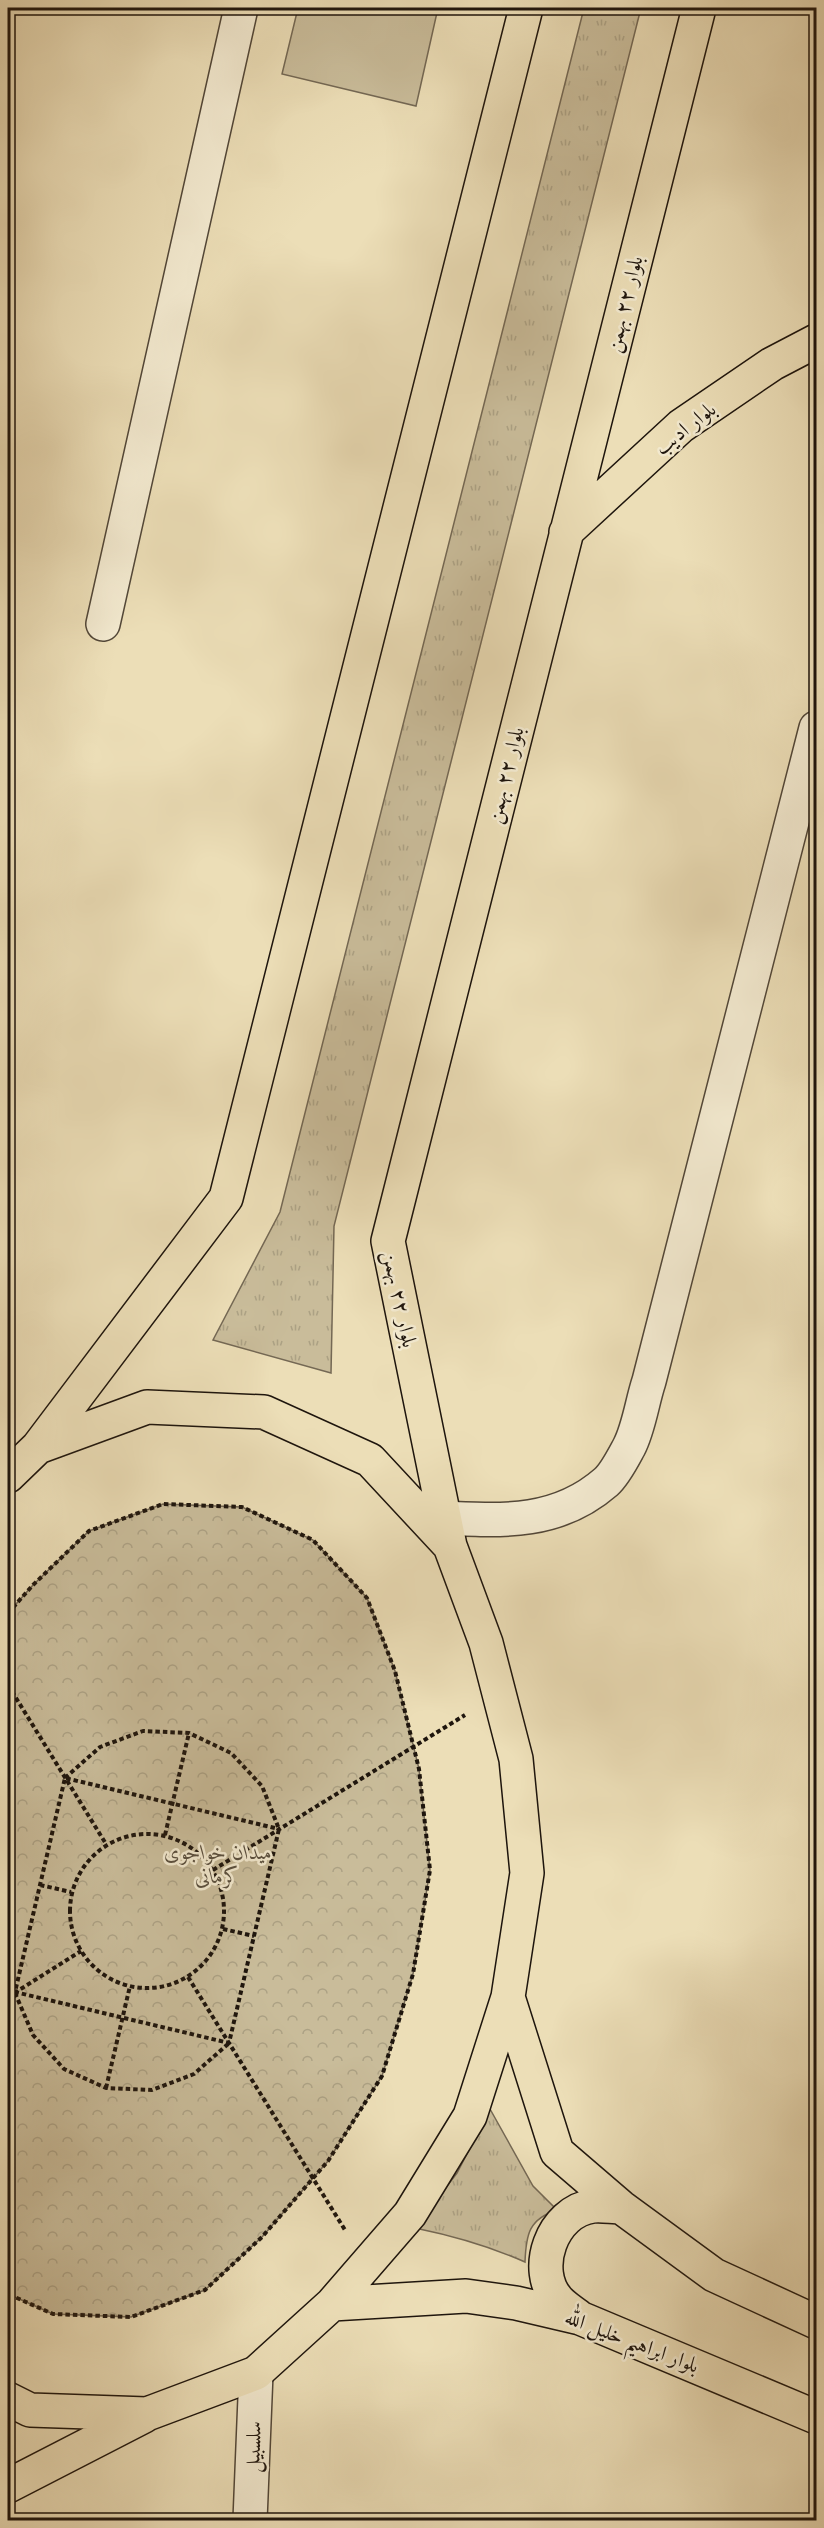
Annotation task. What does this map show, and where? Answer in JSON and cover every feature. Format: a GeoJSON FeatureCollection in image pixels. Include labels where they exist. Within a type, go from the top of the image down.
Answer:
{"type":"FeatureCollection","features":[{"type":"Feature","properties":{"kind":"main road"},"geometry":{"type":"LineString","coordinates":[[8,1476],[38,1447],[226,1198],[526,8]]}},
{"type":"Feature","properties":{"kind":"main road","name":"بلوار ۲۲ بهمن"},"geometry":{"type":"LineString","coordinates":[[447,1532],[388,1241],[699,8]]}},
{"type":"Feature","properties":{"kind":"main road","name":"بلوار ادیب"},"geometry":{"type":"LineString","coordinates":[[566,532],[681,426],[772,364],[816,341]]}},
{"type":"Feature","properties":{"kind":"main road"},"geometry":{"type":"LineString","coordinates":[[8,2486],[147,2414],[256,2373],[332,2304],[410,2214],[470,2116],[508,1997],[527,1873],[516,1759],[486,1643],[447,1532],[370,1460],[264,1412],[147,1407],[38,1447]]}},
{"type":"Feature","properties":{"kind":"main road"},"geometry":{"type":"LineString","coordinates":[[508,1997],[558,2152],[621,2207],[714,2275],[816,2322]]}},
{"type":"Feature","properties":{"kind":"main road"},"geometry":{"type":"LineString","coordinates":[[580,2318],[557,2299],[553,2290],[546,2272],[549,2242],[565,2218],[592,2206],[621,2207]]}},
{"type":"Feature","properties":{"kind":"main road","name":"بلوار ابراهیم خلیل الله"},"geometry":{"type":"LineString","coordinates":[[332,2304],[466,2296],[516,2303],[580,2318],[816,2417]]}},
{"type":"Feature","properties":{"kind":"main road"},"geometry":{"type":"LineString","coordinates":[[8,2399],[30,2410],[147,2414]]}},
{"type":"Feature","properties":{"kind":"street"},"geometry":{"type":"LineString","coordinates":[[103,624],[241,8]]}},
{"type":"Feature","properties":{"kind":"street"},"geometry":{"type":"LineString","coordinates":[[447,1532],[502,1521],[537,1517],[573,1504],[608,1481],[630,1445],[652,1369],[816,728]]}},
{"type":"Feature","properties":{"kind":"street","name":"سلسبیل"},"geometry":{"type":"LineString","coordinates":[[250,2520],[256,2373]]}},
{"type":"Feature","properties":{"kind":"path"},"geometry":{"type":"LineString","coordinates":[[8,1614],[33,1584],[89,1531],[163,1504],[242,1507],[313,1540],[367,1598],[395,1671],[419,1769],[430,1870],[413,1974],[382,2076],[328,2161],[262,2236],[205,2290],[131,2317],[52,2314],[8,2294]]}},
{"type":"Feature","properties":{"kind":"path"},"geometry":{"type":"LineString","coordinates":[[8,1685],[106,1844]]}},
{"type":"Feature","properties":{"kind":"path"},"geometry":{"type":"LineString","coordinates":[[213,1870],[499,1694]]}},
{"type":"Feature","properties":{"kind":"path"},"geometry":{"type":"LineString","coordinates":[[143,1731],[189,1733],[231,1753],[262,1786],[279,1829],[229,2043],[194,2074],[152,2090],[106,2088],[64,2069],[33,2035],[15,1992],[65,1778],[100,1747],[143,1731]]}},
{"type":"Feature","properties":{"kind":"path"},"geometry":{"type":"LineString","coordinates":[[165,1835],[189,1733]]}},
{"type":"Feature","properties":{"kind":"path"},"geometry":{"type":"LineString","coordinates":[[65,1778],[279,1829]]}},
{"type":"Feature","properties":{"kind":"path"},"geometry":{"type":"LineString","coordinates":[[135,1834],[165,1835],[192,1848],[213,1870],[224,1899],[223,1929],[210,1956],[188,1977],[160,1988],[130,1986],[102,1974],[81,1952],[71,1923],[71,1893],[84,1865],[106,1844],[135,1834]]}},
{"type":"Feature","properties":{"kind":"path"},"geometry":{"type":"LineString","coordinates":[[40,1885],[71,1893]]}},
{"type":"Feature","properties":{"kind":"path"},"geometry":{"type":"LineString","coordinates":[[223,1929],[254,1936]]}},
{"type":"Feature","properties":{"kind":"path"},"geometry":{"type":"LineString","coordinates":[[8,1997],[81,1952]]}},
{"type":"Feature","properties":{"kind":"path"},"geometry":{"type":"LineString","coordinates":[[188,1977],[366,2264]]}},
{"type":"Feature","properties":{"kind":"path"},"geometry":{"type":"LineString","coordinates":[[106,2088],[130,1986]]}},
{"type":"Feature","properties":{"kind":"path"},"geometry":{"type":"LineString","coordinates":[[15,1992],[229,2043]]}},
{"type":"Feature","properties":{"kind":"green space"},"geometry":{"type":"Polygon","coordinates":[[[298,8],[438,8],[416,106],[282,74],[298,8]]]}},
{"type":"Feature","properties":{"kind":"green space"},"geometry":{"type":"Polygon","coordinates":[[[584,8],[641,8],[334,1226],[331,1373],[213,1340],[280,1212],[584,8]]]}},
{"type":"Feature","properties":{"kind":"green space","name":"میدان خواجوی کرمانی"},"geometry":{"type":"Polygon","coordinates":[[[163,1504],[242,1507],[313,1540],[367,1598],[395,1671],[419,1769],[430,1870],[413,1974],[382,2076],[328,2161],[262,2237],[205,2290],[131,2317],[53,2314],[8,2294],[8,1613],[33,1585],[89,1531],[163,1504]]]}},
{"type":"Feature","properties":{"kind":"green space"},"geometry":{"type":"Polygon","coordinates":[[[490,2109],[533,2186],[557,2210],[540,2218],[531,2229],[526,2243],[525,2262],[471,2242],[415,2228],[457,2173],[490,2109]]]}}]}
